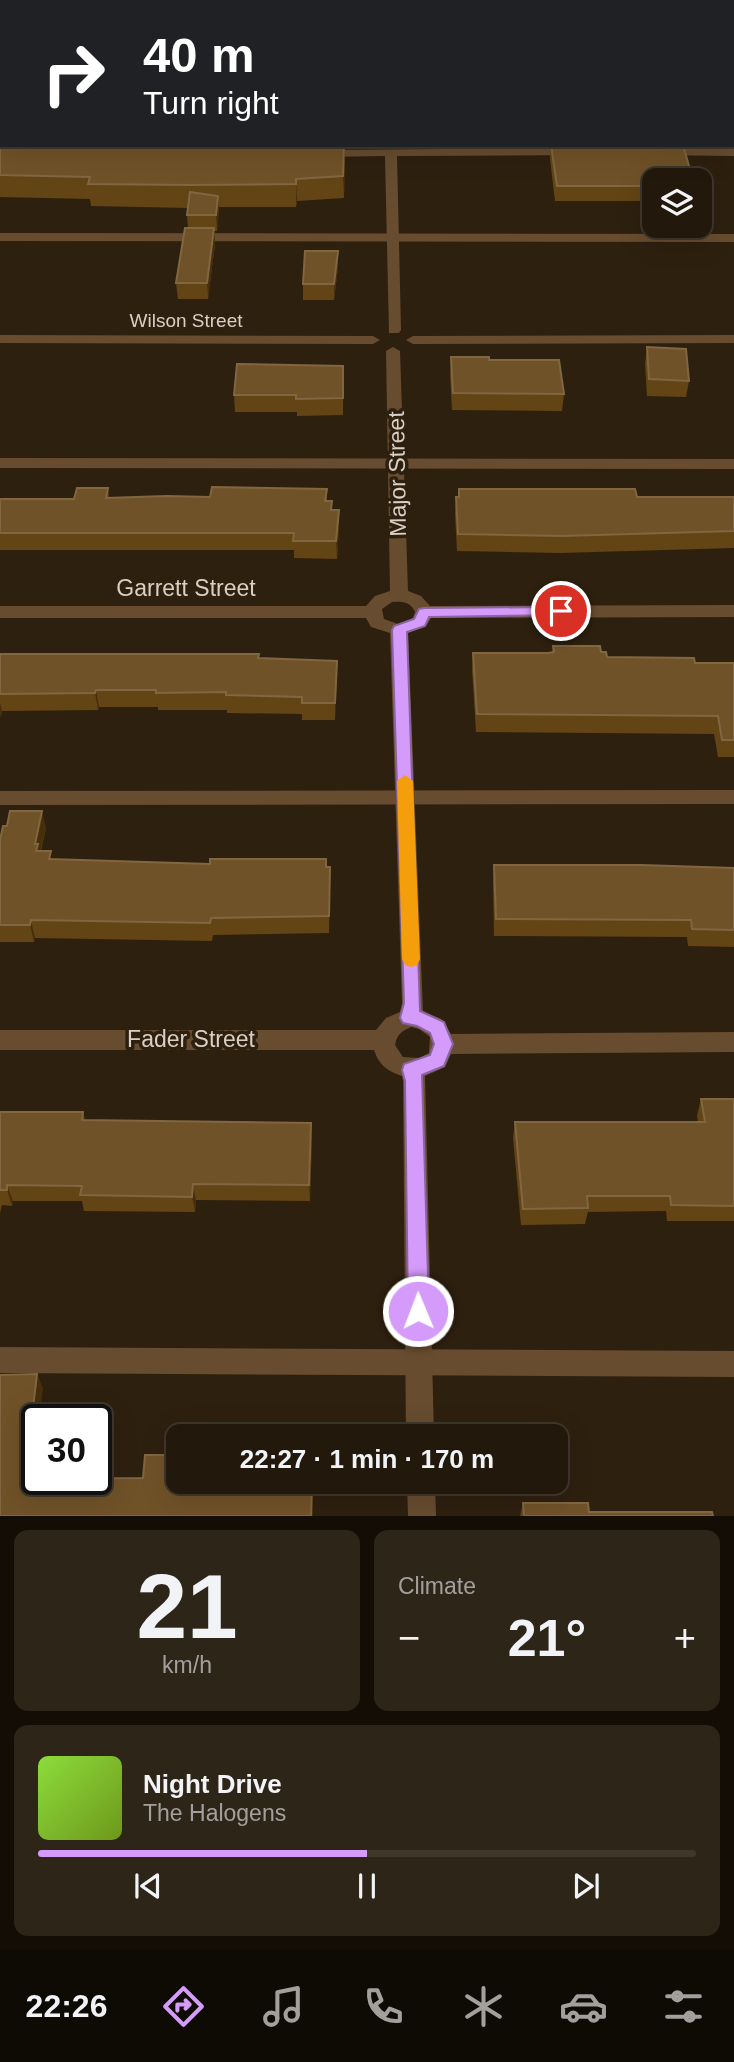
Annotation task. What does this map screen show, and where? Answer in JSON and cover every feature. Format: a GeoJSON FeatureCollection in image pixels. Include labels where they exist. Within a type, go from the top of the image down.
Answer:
{"type":"FeatureCollection","features":[{"type":"Feature","properties":{"kind":"street"},"geometry":{"type":"LineString","coordinates":[[307,153],[595,152]]}},
{"type":"Feature","properties":{"kind":"street"},"geometry":{"type":"LineString","coordinates":[[648,152],[734,152]]}},
{"type":"Feature","properties":{"kind":"street"},"geometry":{"type":"LineString","coordinates":[[391,153],[394,330]]}},
{"type":"Feature","properties":{"kind":"street"},"geometry":{"type":"LineString","coordinates":[[0,237],[734,238]]}},
{"type":"Feature","properties":{"kind":"street"},"geometry":{"type":"LineString","coordinates":[[394,330],[408,334],[413,340],[409,347],[393,351],[376,347],[373,340],[378,334],[394,330]]}},
{"type":"Feature","properties":{"kind":"street","name":"Wilson Street"},"geometry":{"type":"LineString","coordinates":[[0,339],[373,340]]}},
{"type":"Feature","properties":{"kind":"street"},"geometry":{"type":"LineString","coordinates":[[413,340],[734,339]]}},
{"type":"Feature","properties":{"kind":"street","name":"Major Street"},"geometry":{"type":"LineString","coordinates":[[393,351],[399,596]]}},
{"type":"Feature","properties":{"kind":"street"},"geometry":{"type":"LineString","coordinates":[[0,463],[734,464]]}},
{"type":"Feature","properties":{"kind":"street"},"geometry":{"type":"LineString","coordinates":[[399,596],[414,599],[424,612],[420,622],[400,630],[377,623],[372,612],[377,602],[399,596]]}},
{"type":"Feature","properties":{"kind":"street"},"geometry":{"type":"LineString","coordinates":[[424,612],[734,611]]}},
{"type":"Feature","properties":{"kind":"street","name":"Garrett Street"},"geometry":{"type":"LineString","coordinates":[[0,612],[372,612]]}},
{"type":"Feature","properties":{"kind":"street"},"geometry":{"type":"LineString","coordinates":[[400,630],[413,1003],[410,1018]]}},
{"type":"Feature","properties":{"kind":"street"},"geometry":{"type":"LineString","coordinates":[[0,798],[734,797]]}},
{"type":"Feature","properties":{"kind":"street"},"geometry":{"type":"LineString","coordinates":[[410,1018],[420,1018],[437,1028],[443,1044],[437,1060],[430,1065],[411,1070],[401,1067],[386,1056],[383,1040],[391,1025],[410,1018]]}},
{"type":"Feature","properties":{"kind":"street","name":"Fader Street"},"geometry":{"type":"LineString","coordinates":[[0,1040],[383,1040]]}},
{"type":"Feature","properties":{"kind":"street"},"geometry":{"type":"LineString","coordinates":[[443,1044],[734,1042]]}},
{"type":"Feature","properties":{"kind":"street"},"geometry":{"type":"LineString","coordinates":[[411,1070],[415,1081],[420,1424]]}},
{"type":"Feature","properties":{"kind":"street"},"geometry":{"type":"LineString","coordinates":[[0,1360],[734,1364]]}},
{"type":"Feature","properties":{"kind":"street"},"geometry":{"type":"LineString","coordinates":[[421,1494],[422,1516]]}},
{"type":"Feature","properties":{"kind":"building"},"geometry":{"type":"Polygon","coordinates":[[[0,147],[344,147],[343,176],[296,179],[296,184],[88,184],[90,177],[0,175],[0,147]]]}},
{"type":"Feature","properties":{"kind":"building"},"geometry":{"type":"Polygon","coordinates":[[[551,147],[684,147],[690,168],[642,168],[642,186],[557,186],[551,147]]]}},
{"type":"Feature","properties":{"kind":"building"},"geometry":{"type":"Polygon","coordinates":[[[190,192],[218,196],[216,215],[187,215],[190,192]]]}},
{"type":"Feature","properties":{"kind":"building"},"geometry":{"type":"Polygon","coordinates":[[[185,228],[214,228],[207,283],[176,283],[185,228]]]}},
{"type":"Feature","properties":{"kind":"building"},"geometry":{"type":"Polygon","coordinates":[[[305,251],[338,251],[334,284],[303,284],[305,251]]]}},
{"type":"Feature","properties":{"kind":"building"},"geometry":{"type":"Polygon","coordinates":[[[647,347],[686,349],[689,381],[649,379],[647,347]]]}},
{"type":"Feature","properties":{"kind":"building"},"geometry":{"type":"Polygon","coordinates":[[[451,357],[559,360],[564,394],[453,393],[451,357]]]}},
{"type":"Feature","properties":{"kind":"building"},"geometry":{"type":"Polygon","coordinates":[[[237,364],[343,366],[343,398],[296,399],[296,395],[234,395],[237,364]]]}},
{"type":"Feature","properties":{"kind":"building"},"geometry":{"type":"Polygon","coordinates":[[[212,487],[327,489],[325,501],[332,501],[331,510],[339,510],[336,541],[293,541],[294,533],[0,533],[0,499],[74,499],[77,488],[108,488],[106,498],[210,497],[212,487]]]}},
{"type":"Feature","properties":{"kind":"building"},"geometry":{"type":"Polygon","coordinates":[[[459,489],[635,489],[637,497],[734,497],[734,531],[562,536],[458,534],[456,497],[459,497],[459,489]]]}},
{"type":"Feature","properties":{"kind":"building"},"geometry":{"type":"Polygon","coordinates":[[[553,646],[600,646],[601,652],[606,652],[607,657],[694,658],[695,663],[734,663],[734,740],[722,740],[718,716],[477,714],[473,653],[549,653],[554,652],[553,646]]]}},
{"type":"Feature","properties":{"kind":"building"},"geometry":{"type":"Polygon","coordinates":[[[0,654],[259,654],[258,658],[337,661],[335,703],[302,703],[302,697],[226,695],[226,692],[156,693],[156,690],[0,694],[0,654]]]}},
{"type":"Feature","properties":{"kind":"building"},"geometry":{"type":"Polygon","coordinates":[[[10,811],[42,811],[36,851],[51,851],[49,859],[210,864],[210,859],[326,859],[326,867],[330,867],[329,916],[211,918],[210,923],[31,920],[30,925],[0,925],[0,840],[10,811]]]}},
{"type":"Feature","properties":{"kind":"building"},"geometry":{"type":"Polygon","coordinates":[[[494,865],[734,868],[734,930],[692,929],[691,920],[496,919],[494,865]]]}},
{"type":"Feature","properties":{"kind":"building"},"geometry":{"type":"Polygon","coordinates":[[[701,1099],[734,1099],[734,1206],[671,1205],[670,1196],[587,1196],[588,1208],[523,1209],[515,1122],[705,1122],[701,1099]]]}},
{"type":"Feature","properties":{"kind":"building"},"geometry":{"type":"Polygon","coordinates":[[[0,1112],[83,1112],[82,1120],[311,1123],[309,1185],[193,1184],[192,1197],[80,1195],[82,1186],[7,1185],[7,1190],[0,1190],[0,1112]]]}},
{"type":"Feature","properties":{"kind":"building"},"geometry":{"type":"Polygon","coordinates":[[[37,1374],[34,1404],[21,1404],[21,1495],[112,1495],[112,1478],[143,1478],[145,1455],[166,1455],[166,1494],[312,1494],[311,1516],[0,1516],[0,1375],[37,1374]]]}},
{"type":"Feature","properties":{"kind":"building"},"geometry":{"type":"Polygon","coordinates":[[[523,1503],[588,1503],[589,1512],[712,1512],[713,1516],[524,1516],[523,1503]]]}},
{"type":"Feature","properties":{"kind":"slow traffic"},"geometry":{"type":"LineString","coordinates":[[405,781],[411,959]]}},
{"type":"Feature","properties":{"kind":"route"},"geometry":{"type":"LineString","coordinates":[[418,1311],[415,1081],[411,1070],[421,1069],[437,1060],[442,1053],[443,1044],[442,1035],[437,1028],[420,1018],[410,1018],[413,1003],[400,630],[420,622],[424,612],[561,611]]}}]}
